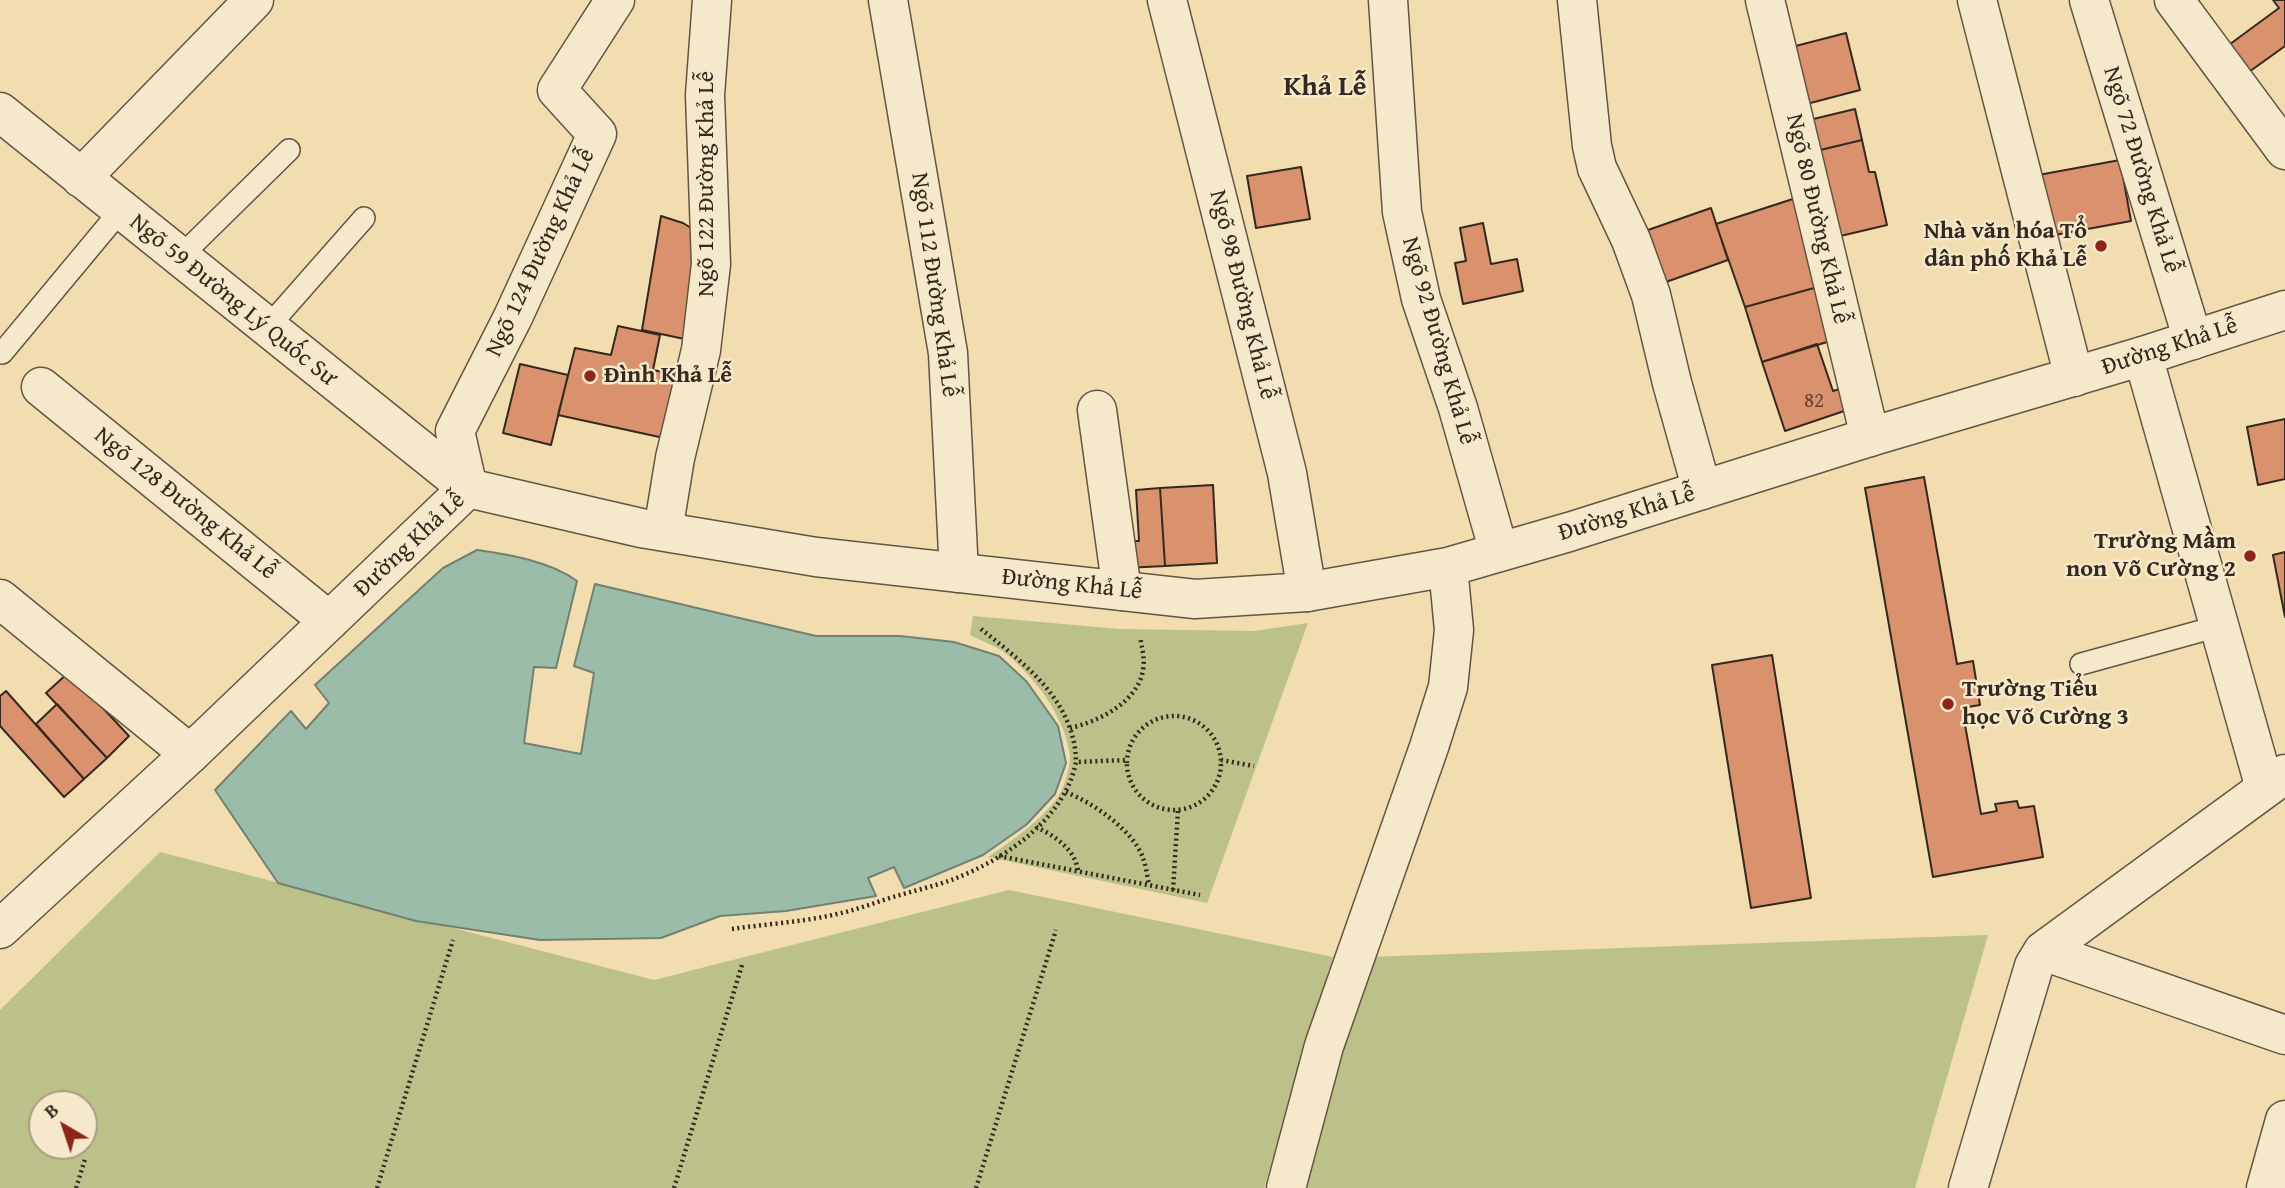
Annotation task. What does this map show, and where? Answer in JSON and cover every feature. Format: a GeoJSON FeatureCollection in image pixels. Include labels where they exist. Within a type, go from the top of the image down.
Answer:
{"type":"FeatureCollection","features":[{"type":"Feature","properties":{"kind":"street"},"geometry":{"type":"LineString","coordinates":[[81,178],[254,0]]}},
{"type":"Feature","properties":{"kind":"street","name":"Ngõ 124 Đường Khả Lễ"},"geometry":{"type":"LineString","coordinates":[[468,488],[455,431],[513,317],[597,134],[558,90],[615,0]]}},
{"type":"Feature","properties":{"kind":"street","name":"Ngõ 122 Đường Khả Lễ"},"geometry":{"type":"LineString","coordinates":[[663,531],[675,458],[701,350],[711,264],[705,95],[712,0]]}},
{"type":"Feature","properties":{"kind":"street","name":"Ngõ 112 Đường Khả Lễ"},"geometry":{"type":"LineString","coordinates":[[888,0],[908,105],[948,353],[959,573]]}},
{"type":"Feature","properties":{"kind":"street","name":"Ngõ 98 Đường Khả Lễ"},"geometry":{"type":"LineString","coordinates":[[1167,0],[1287,473],[1307,592]]}},
{"type":"Feature","properties":{"kind":"street","name":"Ngõ 92 Đường Khả Lễ"},"geometry":{"type":"LineString","coordinates":[[1388,0],[1402,212],[1421,299],[1458,408],[1499,552]]}},
{"type":"Feature","properties":{"kind":"street"},"geometry":{"type":"LineString","coordinates":[[1577,0],[1595,157],[1608,194],[1631,240],[1651,295],[1702,490]]}},
{"type":"Feature","properties":{"kind":"street","name":"Ngõ 80 Đường Khả Lễ"},"geometry":{"type":"LineString","coordinates":[[1765,0],[1870,437]]}},
{"type":"Feature","properties":{"kind":"street"},"geometry":{"type":"LineString","coordinates":[[1978,0],[2074,377]]}},
{"type":"Feature","properties":{"kind":"street","name":"Ngõ 72 Đường Khả Lễ"},"geometry":{"type":"LineString","coordinates":[[2090,0],[2193,340]]}},
{"type":"Feature","properties":{"kind":"street"},"geometry":{"type":"LineString","coordinates":[[2174,0],[2285,150]]}},
{"type":"Feature","properties":{"kind":"street","name":"Ngõ 59 Đường Lý Quốc Sư"},"geometry":{"type":"LineString","coordinates":[[0,112],[468,488]]}},
{"type":"Feature","properties":{"kind":"street","name":"Đường Khả Lễ"},"geometry":{"type":"LineString","coordinates":[[2,923],[190,754],[468,488],[663,531],[816,557],[1195,599],[1307,592],[1448,567],[2143,356],[2285,310]]}},
{"type":"Feature","properties":{"kind":"street"},"geometry":{"type":"LineString","coordinates":[[1968,1188],[2034,966],[2043,951],[2275,781],[2219,626],[2143,356]]}},
{"type":"Feature","properties":{"kind":"street","name":"Ngõ 128 Đường Khả Lễ"},"geometry":{"type":"LineString","coordinates":[[41,387],[329,621]]}},
{"type":"Feature","properties":{"kind":"street"},"geometry":{"type":"LineString","coordinates":[[1097,410],[1122,591]]}},
{"type":"Feature","properties":{"kind":"street"},"geometry":{"type":"LineString","coordinates":[[1286,1188],[1324,1046],[1448,687],[1454,630],[1448,567]]}},
{"type":"Feature","properties":{"kind":"street"},"geometry":{"type":"LineString","coordinates":[[0,598],[190,754]]}},
{"type":"Feature","properties":{"kind":"street"},"geometry":{"type":"LineString","coordinates":[[2043,951],[2285,1035]]}},
{"type":"Feature","properties":{"kind":"street"},"geometry":{"type":"LineString","coordinates":[[2266,1188],[2285,1120]]}},
{"type":"Feature","properties":{"kind":"lane"},"geometry":{"type":"LineString","coordinates":[[179,258],[289,150]]}},
{"type":"Feature","properties":{"kind":"lane"},"geometry":{"type":"LineString","coordinates":[[2,354],[121,210]]}},
{"type":"Feature","properties":{"kind":"lane"},"geometry":{"type":"LineString","coordinates":[[267,328],[364,218]]}},
{"type":"Feature","properties":{"kind":"lane"},"geometry":{"type":"LineString","coordinates":[[2081,664],[2219,626]]}},
{"type":"Feature","properties":{"kind":"path"},"geometry":{"type":"LineString","coordinates":[[732,929],[836,914],[952,879],[983,866],[1045,820],[1073,779],[1076,752],[1070,728],[1051,691],[1008,650],[981,629]]}},
{"type":"Feature","properties":{"kind":"path"},"geometry":{"type":"LineString","coordinates":[[1070,728],[1102,718],[1114,710],[1139,684],[1144,654],[1140,637]]}},
{"type":"Feature","properties":{"kind":"path"},"geometry":{"type":"LineString","coordinates":[[1176,715],[1194,719],[1210,730],[1222,753],[1222,760],[1217,785],[1207,798],[1193,807],[1178,811],[1161,809],[1141,796],[1129,776],[1126,760],[1141,729],[1157,718],[1176,715]]}},
{"type":"Feature","properties":{"kind":"path"},"geometry":{"type":"LineString","coordinates":[[1076,762],[1126,760]]}},
{"type":"Feature","properties":{"kind":"path"},"geometry":{"type":"LineString","coordinates":[[1222,760],[1254,766]]}},
{"type":"Feature","properties":{"kind":"path"},"geometry":{"type":"LineString","coordinates":[[1066,792],[1085,800],[1102,812],[1136,845],[1143,858],[1149,885]]}},
{"type":"Feature","properties":{"kind":"path"},"geometry":{"type":"LineString","coordinates":[[1173,890],[1178,811]]}},
{"type":"Feature","properties":{"kind":"path"},"geometry":{"type":"LineString","coordinates":[[1036,827],[1063,844],[1072,854],[1078,871]]}},
{"type":"Feature","properties":{"kind":"path"},"geometry":{"type":"LineString","coordinates":[[998,856],[1200,895]]}},
{"type":"Feature","properties":{"kind":"path"},"geometry":{"type":"LineString","coordinates":[[976,1188],[1056,930]]}},
{"type":"Feature","properties":{"kind":"path"},"geometry":{"type":"LineString","coordinates":[[377,1188],[453,940]]}},
{"type":"Feature","properties":{"kind":"path"},"geometry":{"type":"LineString","coordinates":[[674,1188],[742,965]]}},
{"type":"Feature","properties":{"kind":"path"},"geometry":{"type":"LineString","coordinates":[[76,1188],[84,1160]]}},
{"type":"Feature","properties":{"kind":"green space"},"geometry":{"type":"Polygon","coordinates":[[[973,616],[1119,629],[1254,631],[1308,623],[1207,903],[988,857],[1030,826],[1051,806],[1063,787],[1070,756],[1062,726],[1037,685],[1004,652],[970,635],[973,616]]]}},
{"type":"Feature","properties":{"kind":"green space"},"geometry":{"type":"Polygon","coordinates":[[[160,852],[654,980],[1009,890],[1333,957],[1264,1188],[0,1188],[0,1010],[160,852]]]}},
{"type":"Feature","properties":{"kind":"green space"},"geometry":{"type":"Polygon","coordinates":[[[1988,935],[1915,1188],[1302,1188],[1368,957],[1988,935]]]}},
{"type":"Feature","properties":{"kind":"shaded area"},"geometry":{"type":"Polygon","coordinates":[[[477,550],[555,568],[577,581],[556,668],[534,667],[524,743],[581,754],[594,673],[574,666],[595,584],[816,636],[900,636],[954,642],[999,656],[1027,682],[1058,726],[1066,763],[1055,794],[1026,825],[983,855],[904,888],[894,867],[868,878],[876,896],[786,911],[720,916],[661,938],[540,940],[416,921],[278,883],[215,790],[291,711],[306,729],[329,703],[315,685],[443,568],[477,550]]]}},
{"type":"Feature","properties":{"kind":"building"},"geometry":{"type":"Polygon","coordinates":[[[2273,0],[2285,0],[2285,46],[2242,77],[2222,50],[2279,8],[2273,0]]]}},
{"type":"Feature","properties":{"kind":"building"},"geometry":{"type":"Polygon","coordinates":[[[1846,33],[1860,90],[1799,106],[1784,49],[1846,33]]]}},
{"type":"Feature","properties":{"kind":"building"},"geometry":{"type":"Polygon","coordinates":[[[1855,109],[1862,140],[1812,152],[1805,121],[1855,109]]]}},
{"type":"Feature","properties":{"kind":"building"},"geometry":{"type":"Polygon","coordinates":[[[1862,140],[1869,172],[1875,172],[1887,225],[1832,238],[1812,152],[1862,140]]]}},
{"type":"Feature","properties":{"kind":"building"},"geometry":{"type":"Polygon","coordinates":[[[2120,160],[2131,221],[2044,237],[2033,176],[2120,160]]]}},
{"type":"Feature","properties":{"kind":"building"},"geometry":{"type":"Polygon","coordinates":[[[1301,167],[1310,219],[1256,228],[1247,176],[1301,167]]]}},
{"type":"Feature","properties":{"kind":"building"},"geometry":{"type":"Polygon","coordinates":[[[1802,196],[1825,285],[1745,307],[1716,224],[1802,196]]]}},
{"type":"Feature","properties":{"kind":"building"},"geometry":{"type":"Polygon","coordinates":[[[1711,208],[1728,260],[1666,282],[1648,230],[1711,208]]]}},
{"type":"Feature","properties":{"kind":"building"},"geometry":{"type":"Polygon","coordinates":[[[661,216],[683,223],[696,231],[694,341],[642,330],[661,216]]]}},
{"type":"Feature","properties":{"kind":"building"},"geometry":{"type":"Polygon","coordinates":[[[1483,223],[1491,264],[1517,259],[1523,291],[1463,304],[1455,263],[1466,261],[1460,228],[1483,223]]]}},
{"type":"Feature","properties":{"kind":"building"},"geometry":{"type":"Polygon","coordinates":[[[1825,285],[1840,338],[1762,362],[1745,307],[1825,285]]]}},
{"type":"Feature","properties":{"kind":"building"},"geometry":{"type":"Polygon","coordinates":[[[618,326],[660,335],[653,370],[678,375],[664,438],[558,415],[575,348],[611,355],[618,326]]]}},
{"type":"Feature","properties":{"kind":"building"},"geometry":{"type":"Polygon","coordinates":[[[1817,344],[1833,391],[1843,388],[1850,409],[1785,431],[1762,362],[1817,344]]]}},
{"type":"Feature","properties":{"kind":"building"},"geometry":{"type":"Polygon","coordinates":[[[520,364],[568,375],[551,445],[503,433],[520,364]]]}},
{"type":"Feature","properties":{"kind":"building"},"geometry":{"type":"Polygon","coordinates":[[[2285,419],[2285,479],[2258,485],[2247,427],[2285,419]]]}},
{"type":"Feature","properties":{"kind":"building"},"geometry":{"type":"Polygon","coordinates":[[[1924,477],[1957,664],[1973,661],[1980,705],[1962,708],[1981,814],[1997,811],[1995,804],[2017,801],[2019,808],[2034,806],[2043,857],[1933,877],[1865,488],[1924,477]]]}},
{"type":"Feature","properties":{"kind":"building"},"geometry":{"type":"Polygon","coordinates":[[[1213,485],[1217,563],[1165,566],[1160,488],[1213,485]]]}},
{"type":"Feature","properties":{"kind":"building"},"geometry":{"type":"Polygon","coordinates":[[[1160,488],[1165,566],[1125,568],[1124,541],[1139,541],[1136,490],[1160,488]]]}},
{"type":"Feature","properties":{"kind":"building"},"geometry":{"type":"Polygon","coordinates":[[[2285,552],[2285,617],[2273,555],[2285,552]]]}},
{"type":"Feature","properties":{"kind":"building"},"geometry":{"type":"Polygon","coordinates":[[[1772,655],[1811,898],[1751,908],[1712,665],[1772,655]]]}},
{"type":"Feature","properties":{"kind":"building"},"geometry":{"type":"Polygon","coordinates":[[[69,672],[129,736],[107,758],[46,693],[69,672]]]}},
{"type":"Feature","properties":{"kind":"building"},"geometry":{"type":"Polygon","coordinates":[[[6,691],[84,779],[64,797],[0,726],[0,696],[6,691]]]}},
{"type":"Feature","properties":{"kind":"building"},"geometry":{"type":"Polygon","coordinates":[[[57,704],[107,758],[84,779],[36,724],[57,704]]]}},
{"type":"Feature","properties":{"kind":"place","name":"Nhà văn hóa Tổ dân phố Khả Lễ"},"geometry":{"type":"Point","coordinates":[2101,246]}},
{"type":"Feature","properties":{"kind":"place","name":"Đình Khả Lễ"},"geometry":{"type":"Point","coordinates":[590,376]}},
{"type":"Feature","properties":{"kind":"place","name":"Trường Mầm non Võ Cường 2"},"geometry":{"type":"Point","coordinates":[2250,556]}},
{"type":"Feature","properties":{"kind":"place","name":"Trường Tiểu học Võ Cường 3"},"geometry":{"type":"Point","coordinates":[1948,704]}},
{"type":"Feature","properties":{"kind":"district","name":"Khả Lễ"},"geometry":{"type":"Point","coordinates":[1325,88]}}]}
